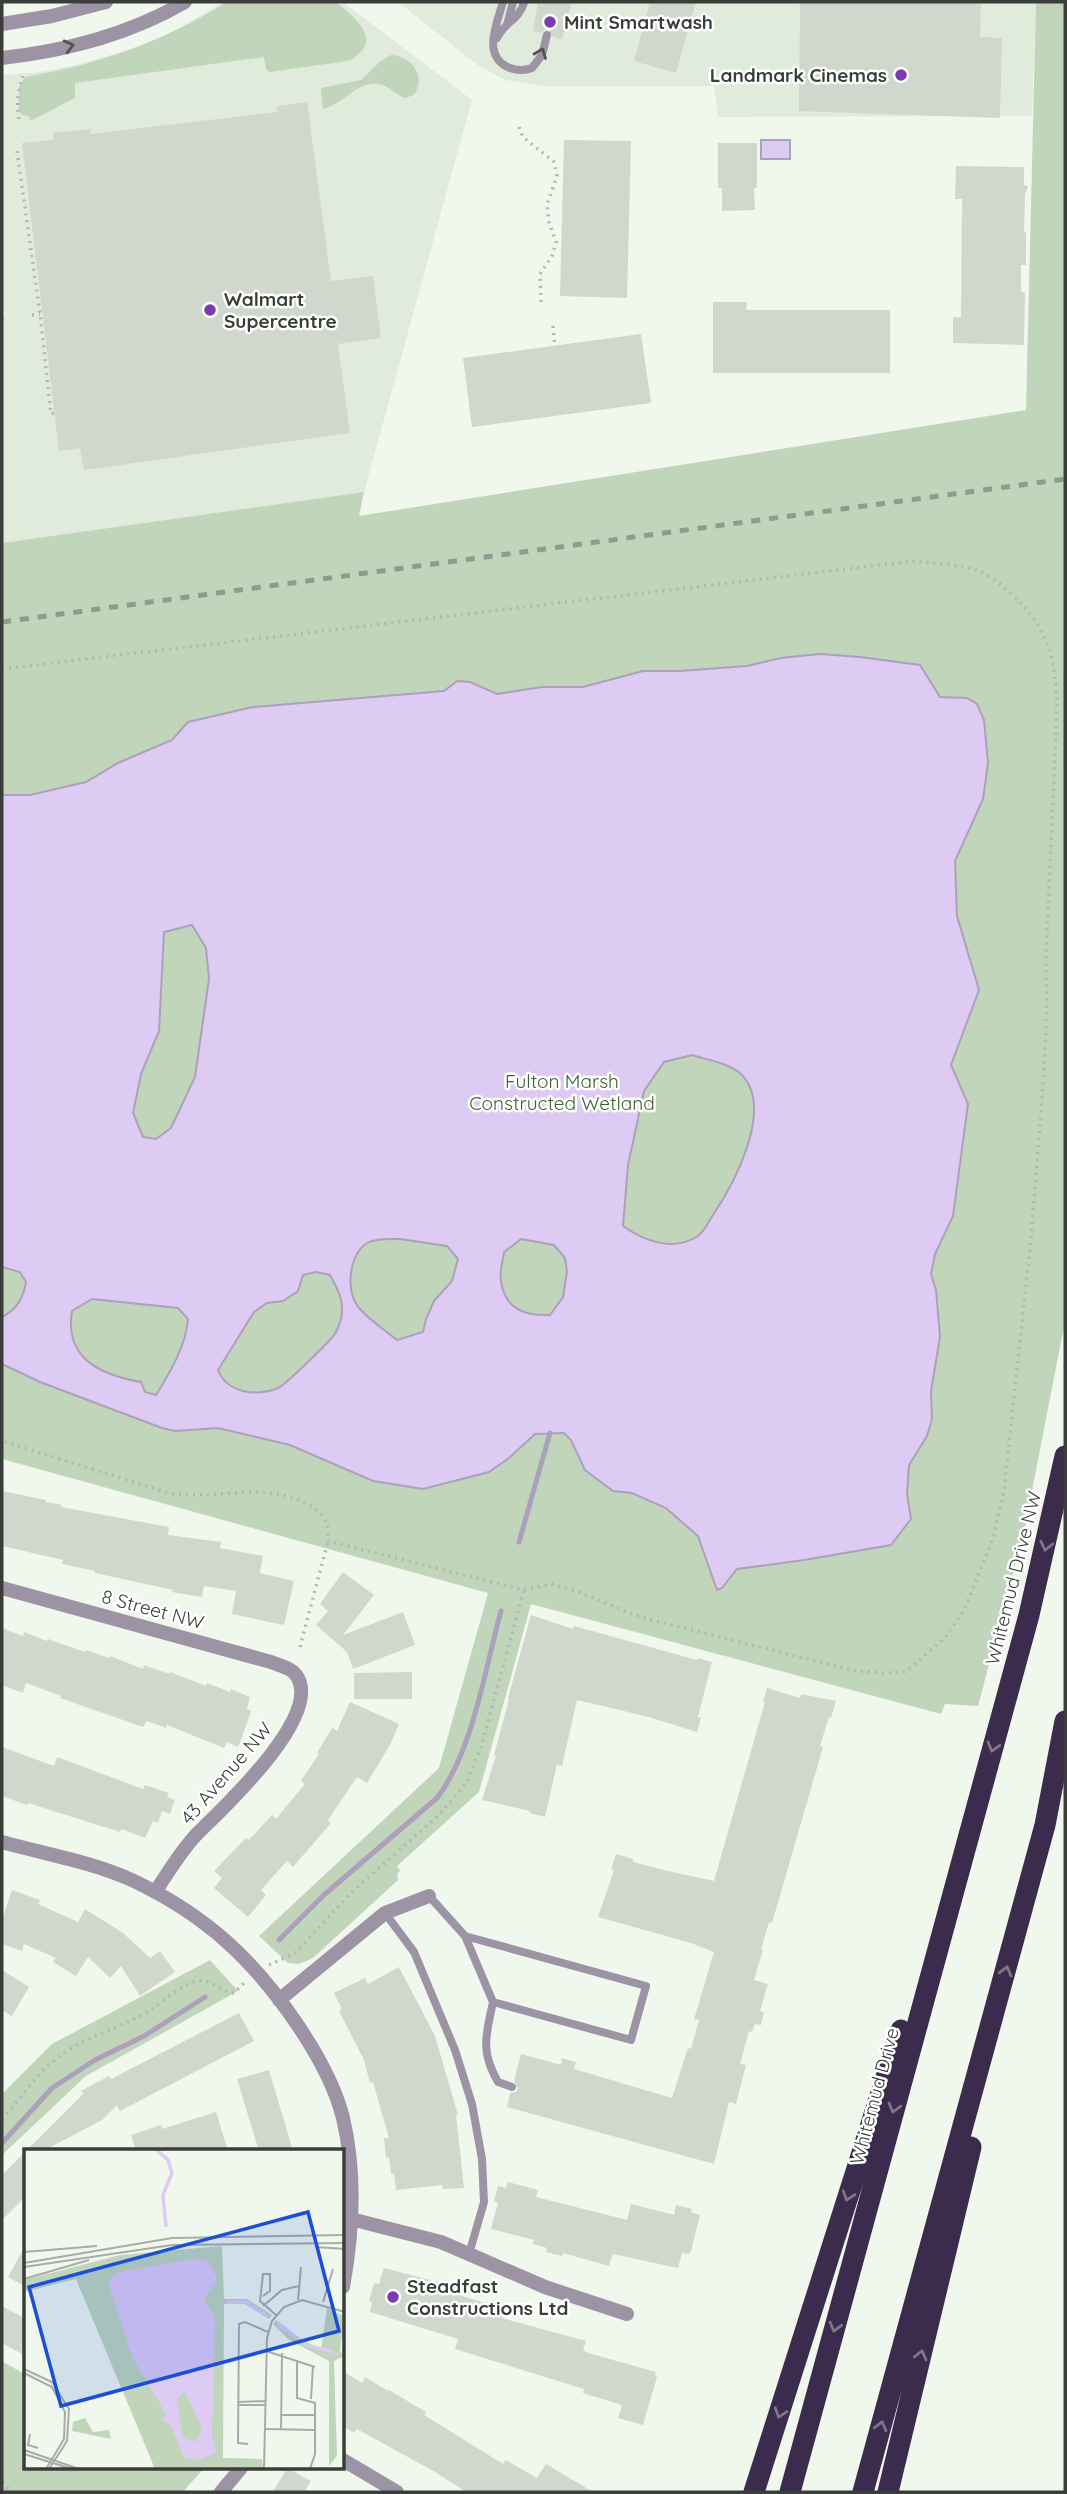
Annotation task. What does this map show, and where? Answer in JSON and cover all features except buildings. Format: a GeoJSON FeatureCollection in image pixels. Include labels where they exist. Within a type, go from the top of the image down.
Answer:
{"type":"FeatureCollection","features":[{"type":"Feature","properties":{"kind":"highway","name":"Whitemud Drive NW"},"geometry":{"type":"LineString","coordinates":[[1003,1712],[1029,1615],[1065,1456]]}},
{"type":"Feature","properties":{"kind":"highway","name":"Whitemud Drive"},"geometry":{"type":"LineString","coordinates":[[790,2492],[1003,1712]]}},
{"type":"Feature","properties":{"kind":"highway"},"geometry":{"type":"LineString","coordinates":[[863,2492],[1045,1825],[1064,1726]]}},
{"type":"Feature","properties":{"kind":"highway"},"geometry":{"type":"LineString","coordinates":[[754,2492],[983,1782]]}},
{"type":"Feature","properties":{"kind":"highway"},"geometry":{"type":"LineString","coordinates":[[888,2492],[965,2175],[998,2003]]}},
{"type":"Feature","properties":{"kind":"street"},"geometry":{"type":"LineString","coordinates":[[2,24],[52,16],[106,2]]}},
{"type":"Feature","properties":{"kind":"street"},"geometry":{"type":"LineString","coordinates":[[2,58],[66,47],[116,32],[185,2]]}},
{"type":"Feature","properties":{"kind":"street","name":"8 Street NW"},"geometry":{"type":"LineString","coordinates":[[2,1588],[220,1647],[271,1662],[293,1672]]}},
{"type":"Feature","properties":{"kind":"street","name":"43 Avenue NW"},"geometry":{"type":"LineString","coordinates":[[155,1892],[194,1837],[266,1762],[289,1730],[298,1710],[301,1694],[299,1679],[293,1672]]}},
{"type":"Feature","properties":{"kind":"street"},"geometry":{"type":"LineString","coordinates":[[2,1842],[110,1872],[155,1892],[201,1920],[259,1972],[310,2045],[330,2082],[343,2118],[349,2163],[351,2219],[345,2275]]}},
{"type":"Feature","properties":{"kind":"street"},"geometry":{"type":"LineString","coordinates":[[279,2000],[384,1913],[429,1896]]}},
{"type":"Feature","properties":{"kind":"street"},"geometry":{"type":"LineString","coordinates":[[351,2219],[431,2239],[545,2287],[626,2314]]}},
{"type":"Feature","properties":{"kind":"street"},"geometry":{"type":"LineString","coordinates":[[345,2461],[397,2492]]}},
{"type":"Feature","properties":{"kind":"street"},"geometry":{"type":"LineString","coordinates":[[221,2492],[239,2470]]}},
{"type":"Feature","properties":{"kind":"lane"},"geometry":{"type":"LineString","coordinates":[[503,2],[492,42],[495,54],[508,67],[528,70],[538,63],[547,35]]}},
{"type":"Feature","properties":{"kind":"lane"},"geometry":{"type":"LineString","coordinates":[[507,25],[513,2]]}},
{"type":"Feature","properties":{"kind":"lane"},"geometry":{"type":"LineString","coordinates":[[495,54],[498,36],[519,16],[524,3]]}},
{"type":"Feature","properties":{"kind":"lane"},"geometry":{"type":"LineString","coordinates":[[429,1896],[465,1936],[493,2002],[485,2042],[488,2064],[498,2082],[512,2087]]}},
{"type":"Feature","properties":{"kind":"lane"},"geometry":{"type":"LineString","coordinates":[[384,1913],[414,1952],[455,2050],[472,2104],[482,2160],[484,2202],[469,2253]]}},
{"type":"Feature","properties":{"kind":"lane"},"geometry":{"type":"LineString","coordinates":[[465,1936],[646,1986],[631,2040],[493,2002]]}},
{"type":"Feature","properties":{"kind":"path"},"geometry":{"type":"LineString","coordinates":[[19,119],[18,88],[24,73]]}},
{"type":"Feature","properties":{"kind":"path"},"geometry":{"type":"LineString","coordinates":[[519,127],[523,137],[554,162],[557,176],[547,205],[556,242],[552,256],[540,274],[541,302]]}},
{"type":"Feature","properties":{"kind":"path"},"geometry":{"type":"LineString","coordinates":[[16,151],[40,314],[51,414],[54,413]]}},
{"type":"Feature","properties":{"kind":"path"},"geometry":{"type":"LineString","coordinates":[[32,315],[40,314]]}},
{"type":"Feature","properties":{"kind":"path"},"geometry":{"type":"LineString","coordinates":[[2,319],[9,318]]}},
{"type":"Feature","properties":{"kind":"path"},"geometry":{"type":"LineString","coordinates":[[553,326],[555,347]]}},
{"type":"Feature","properties":{"kind":"path"},"geometry":{"type":"LineString","coordinates":[[2,669],[914,561],[977,570],[1000,584],[1023,604],[1039,624],[1050,646],[1055,670],[1057,710],[1046,955],[1047,1012],[1031,1239],[1004,1490],[993,1539],[964,1610],[945,1638],[905,1672],[856,1671],[663,1623],[551,1584],[524,1590],[328,1541]]}},
{"type":"Feature","properties":{"kind":"path"},"geometry":{"type":"LineString","coordinates":[[2,1441],[169,1493],[192,1496],[257,1491],[281,1494],[315,1509],[325,1519],[328,1541],[300,1647]]}},
{"type":"Feature","properties":{"kind":"path"},"geometry":{"type":"LineString","coordinates":[[272,1963],[295,1953],[352,1892],[440,1814],[467,1782],[481,1747],[524,1590]]}},
{"type":"Feature","properties":{"kind":"path"},"geometry":{"type":"LineString","coordinates":[[2,2119],[56,2059],[77,2046],[149,2011],[189,1984],[208,1982],[234,1993],[246,1982]]}},
{"type":"Feature","properties":{"kind":"path"},"geometry":{"type":"LineString","coordinates":[[2,2482],[10,2492]]}},
{"type":"Feature","properties":{"kind":"shaded area"},"geometry":{"type":"Polygon","coordinates":[[[223,2],[343,2],[472,100],[364,492],[2,543],[2,75],[41,72],[128,50],[171,33],[223,2]]]}},
{"type":"Feature","properties":{"kind":"shaded area"},"geometry":{"type":"Polygon","coordinates":[[[398,2],[1036,2],[1032,116],[718,117],[714,86],[541,86],[505,80],[479,66],[398,2]]]}},
{"type":"Feature","properties":{"kind":"shaded area"},"geometry":{"type":"Polygon","coordinates":[[[761,140],[790,140],[790,159],[761,159],[761,140]]]}},
{"type":"Feature","properties":{"kind":"shaded area","name":"Fulton Marsh Constructed Wetland"},"geometry":{"type":"Polygon","coordinates":[[[820,654],[920,665],[940,697],[967,698],[977,704],[984,720],[988,763],[983,799],[955,861],[957,916],[979,990],[951,1065],[968,1104],[953,1216],[935,1254],[931,1274],[936,1290],[940,1337],[931,1391],[932,1419],[927,1436],[909,1465],[907,1494],[911,1519],[891,1545],[737,1569],[722,1588],[717,1590],[698,1536],[666,1508],[632,1493],[613,1491],[585,1470],[571,1440],[564,1433],[535,1434],[489,1472],[423,1489],[373,1481],[290,1445],[218,1428],[175,1431],[162,1428],[40,1382],[2,1364],[2,1317],[18,1303],[26,1282],[20,1272],[2,1267],[2,795],[30,795],[86,782],[118,763],[172,740],[188,722],[253,707],[444,691],[457,681],[470,682],[497,694],[542,687],[583,687],[643,671],[747,666],[781,658],[820,654]],[[192,925],[164,932],[159,1031],[141,1074],[133,1113],[143,1137],[156,1139],[171,1128],[195,1077],[209,979],[206,948],[192,925]],[[692,1055],[664,1062],[644,1091],[628,1165],[623,1226],[659,1243],[688,1241],[704,1229],[740,1166],[752,1126],[754,1107],[751,1090],[737,1071],[692,1055]],[[396,1239],[367,1243],[356,1256],[351,1283],[359,1308],[397,1340],[423,1332],[434,1301],[452,1281],[458,1259],[447,1246],[396,1239]],[[521,1239],[504,1252],[501,1270],[503,1291],[517,1309],[532,1314],[550,1315],[563,1297],[567,1272],[565,1258],[554,1245],[521,1239]],[[316,1272],[303,1275],[298,1291],[283,1301],[267,1303],[254,1312],[218,1370],[228,1384],[252,1392],[278,1388],[333,1336],[340,1322],[342,1306],[339,1292],[330,1275],[316,1272]],[[92,1299],[72,1311],[71,1328],[80,1353],[89,1362],[112,1375],[141,1382],[145,1392],[156,1395],[181,1349],[188,1319],[178,1308],[92,1299]]]}},
{"type":"Feature","properties":{"kind":"green space"},"geometry":{"type":"Polygon","coordinates":[[[227,2],[336,2],[352,15],[364,30],[365,46],[348,61],[269,72],[264,57],[75,83],[75,98],[30,121],[29,116],[19,112],[19,87],[25,77],[53,72],[130,50],[179,29],[227,2]]]}},
{"type":"Feature","properties":{"kind":"green space","name":"Fulton Marsh Constructed Wetland"},"geometry":{"type":"Polygon","coordinates":[[[1036,2],[1065,2],[1065,1321],[1025,1527],[978,1706],[945,1704],[941,1714],[531,1604],[479,1792],[397,1866],[400,1871],[397,1874],[398,1880],[313,1958],[299,1964],[288,1963],[259,1936],[439,1768],[488,1593],[2,1459],[2,543],[364,492],[359,516],[1026,410],[1036,2]]]}},
{"type":"Feature","properties":{"kind":"green space"},"geometry":{"type":"Polygon","coordinates":[[[391,55],[405,59],[415,69],[419,81],[414,95],[405,98],[383,85],[371,84],[323,109],[321,88],[361,80],[391,55]]]}},
{"type":"Feature","properties":{"kind":"green space"},"geometry":{"type":"Polygon","coordinates":[[[210,1960],[238,1991],[86,2076],[2,2155],[2,2094],[52,2044],[210,1960]]]}},
{"type":"Feature","properties":{"kind":"green space"},"geometry":{"type":"Polygon","coordinates":[[[2,2361],[24,2374],[24,2470],[202,2470],[183,2492],[2,2492],[2,2361]]]}},
{"type":"Feature","properties":{"kind":"waterway"},"geometry":{"type":"LineString","coordinates":[[519,1542],[550,1433]]}},
{"type":"Feature","properties":{"kind":"waterway"},"geometry":{"type":"LineString","coordinates":[[279,1940],[325,1894],[437,1798],[460,1757],[469,1733],[501,1611]]}},
{"type":"Feature","properties":{"kind":"waterway"},"geometry":{"type":"LineString","coordinates":[[2,2143],[52,2088],[95,2060],[144,2036],[205,1997]]}},
{"type":"Feature","properties":{"kind":"railway"},"geometry":{"type":"LineString","coordinates":[[2,622],[1065,479]]}},
{"type":"Feature","properties":{"kind":"place","name":"Mint Smartwash"},"geometry":{"type":"Point","coordinates":[550,22]}},
{"type":"Feature","properties":{"kind":"place","name":"Landmark Cinemas"},"geometry":{"type":"Point","coordinates":[901,75]}},
{"type":"Feature","properties":{"kind":"place","name":"Walmart Supercentre"},"geometry":{"type":"Point","coordinates":[210,310]}},
{"type":"Feature","properties":{"kind":"place","name":"Steadfast Constructions Ltd"},"geometry":{"type":"Point","coordinates":[393,2297]}}]}
